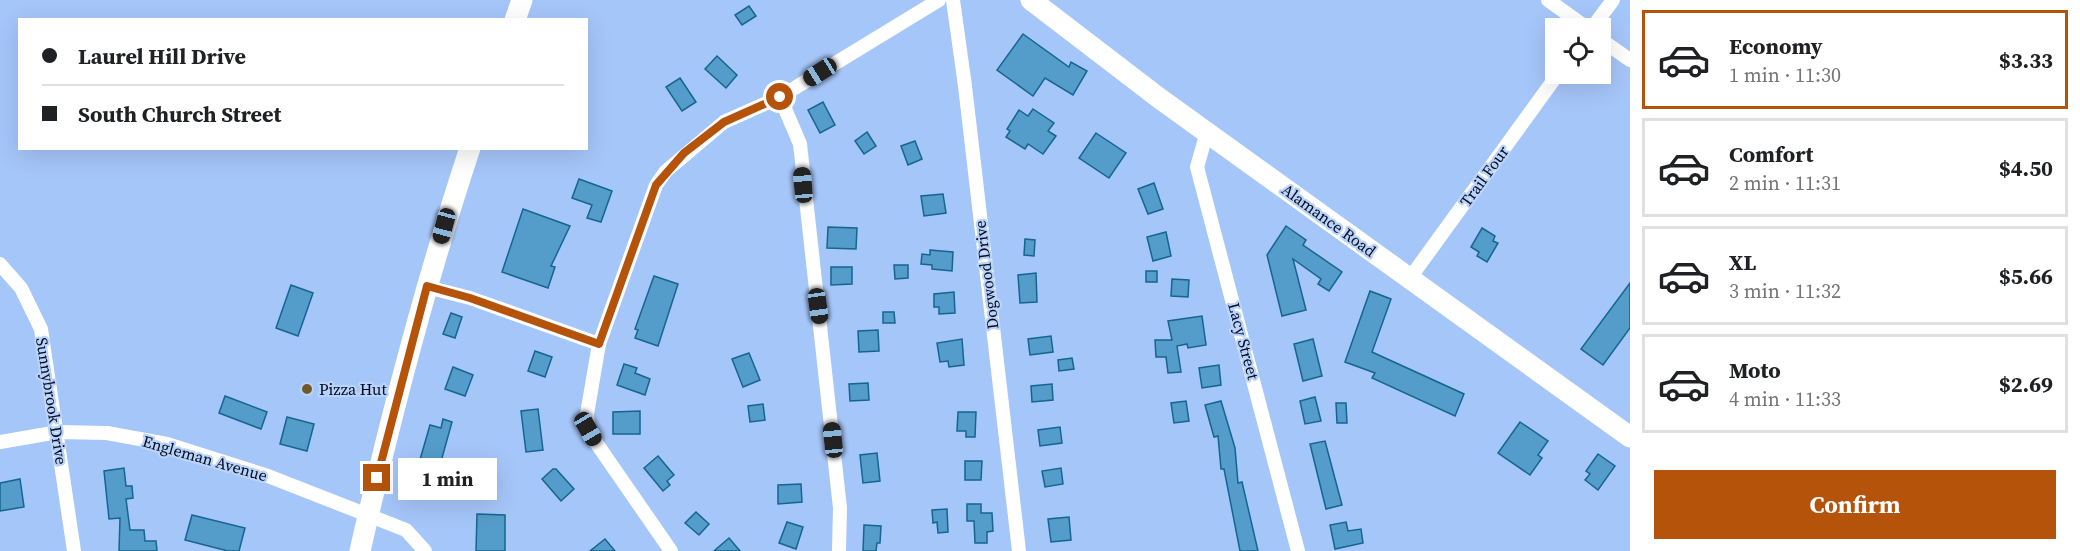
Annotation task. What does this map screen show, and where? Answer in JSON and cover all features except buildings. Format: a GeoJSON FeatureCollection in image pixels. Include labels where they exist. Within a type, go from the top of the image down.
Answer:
{"type":"FeatureCollection","features":[{"type":"Feature","properties":{"kind":"main road"},"geometry":{"type":"LineString","coordinates":[[515,18],[522,0]]}},
{"type":"Feature","properties":{"kind":"main road","name":"Alamance Road"},"geometry":{"type":"LineString","coordinates":[[1031,0],[1207,132],[1630,437]]}},
{"type":"Feature","properties":{"kind":"main road"},"geometry":{"type":"LineString","coordinates":[[360,551],[390,422],[427,286],[469,150]]}},
{"type":"Feature","properties":{"kind":"street"},"geometry":{"type":"LineString","coordinates":[[671,551],[588,429],[587,414],[599,344],[656,185],[684,153],[724,122],[780,97],[939,0]]}},
{"type":"Feature","properties":{"kind":"street","name":"Dogwood Drive"},"geometry":{"type":"LineString","coordinates":[[953,0],[1019,551]]}},
{"type":"Feature","properties":{"kind":"street"},"geometry":{"type":"LineString","coordinates":[[1548,0],[1573,18]]}},
{"type":"Feature","properties":{"kind":"street"},"geometry":{"type":"LineString","coordinates":[[1600,18],[1613,0]]}},
{"type":"Feature","properties":{"kind":"street"},"geometry":{"type":"LineString","coordinates":[[1611,47],[1630,60]]}},
{"type":"Feature","properties":{"kind":"street","name":"Trail Four"},"geometry":{"type":"LineString","coordinates":[[1410,278],[1551,84]]}},
{"type":"Feature","properties":{"kind":"street"},"geometry":{"type":"LineString","coordinates":[[780,97],[800,144],[840,508],[839,551]]}},
{"type":"Feature","properties":{"kind":"street","name":"Lacy Street"},"geometry":{"type":"LineString","coordinates":[[1207,132],[1197,167],[1298,551]]}},
{"type":"Feature","properties":{"kind":"street","name":"Sunnybrook Drive"},"geometry":{"type":"LineString","coordinates":[[0,264],[21,288],[41,329],[74,551]]}},
{"type":"Feature","properties":{"kind":"street"},"geometry":{"type":"LineString","coordinates":[[427,286],[470,298],[599,344]]}},
{"type":"Feature","properties":{"kind":"street","name":"Engleman Avenue"},"geometry":{"type":"LineString","coordinates":[[0,442],[58,432],[107,433],[167,444],[268,476],[368,514],[406,530],[425,551]]}},
{"type":"Feature","properties":{"kind":"place","name":"Pizza Hut"},"geometry":{"type":"Point","coordinates":[307,389]}},
{"type":"Feature","properties":{"kind":"route"},"geometry":{"type":"LineString","coordinates":[[377,478],[427,286],[470,298],[599,344],[656,185],[666,171],[684,153],[724,122],[780,97]]}}]}
